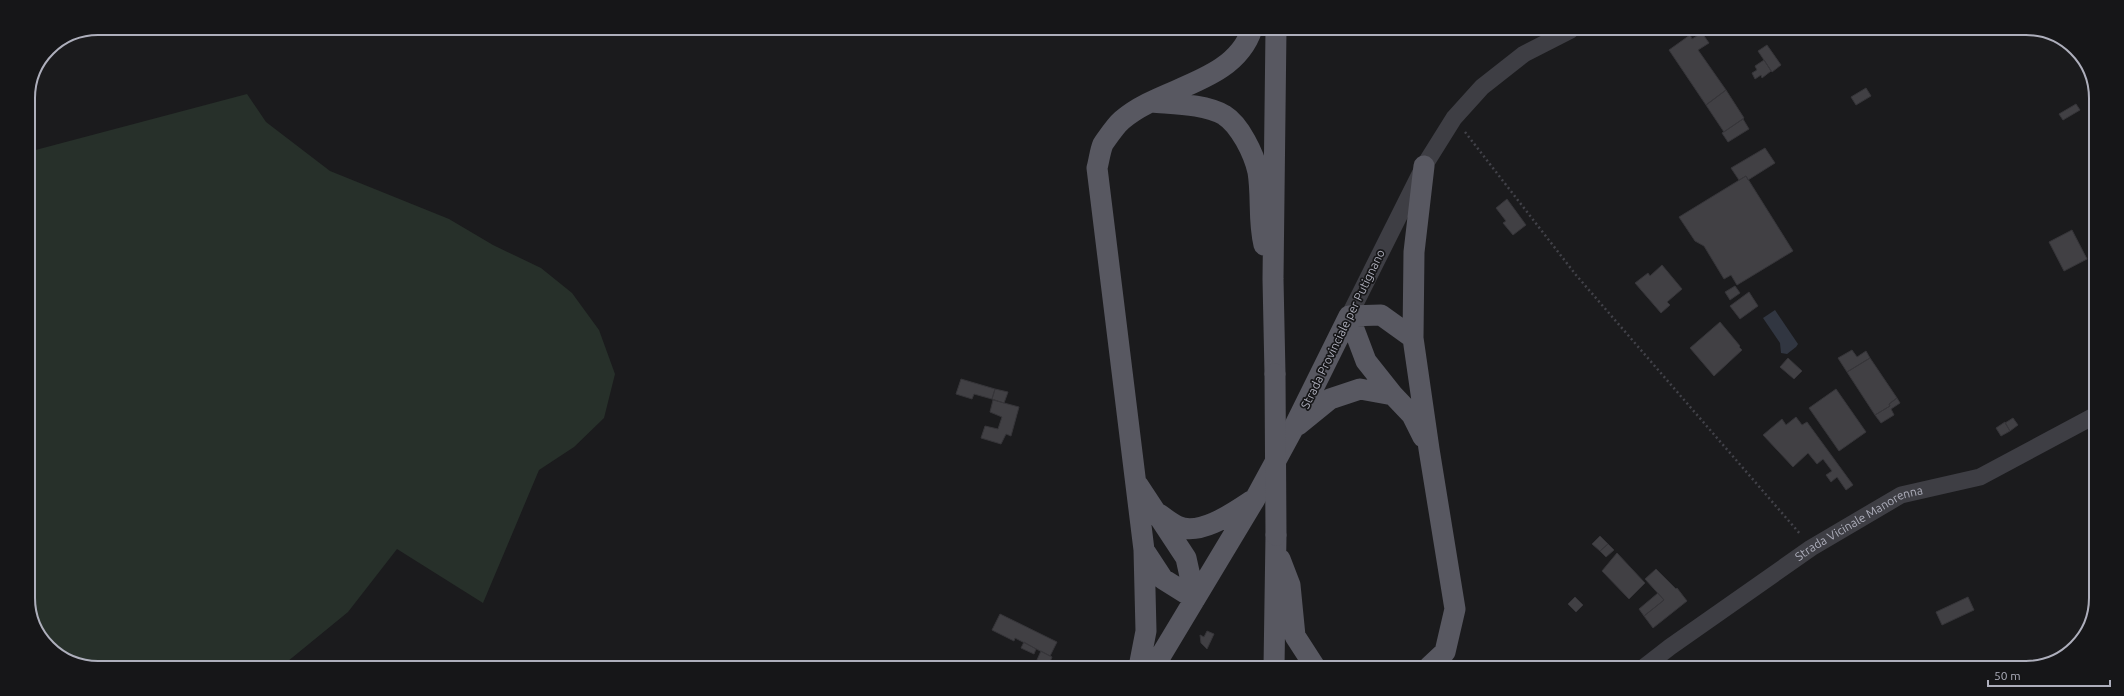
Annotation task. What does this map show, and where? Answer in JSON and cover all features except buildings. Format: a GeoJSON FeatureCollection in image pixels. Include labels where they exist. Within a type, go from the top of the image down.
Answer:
{"type":"FeatureCollection","features":[{"type":"Feature","properties":{"kind":"main road"},"geometry":{"type":"LineString","coordinates":[[1140,661],[1146,631],[1144,550],[1097,168],[1103,145],[1121,120],[1150,102],[1223,68],[1247,43],[1250,35]]}},
{"type":"Feature","properties":{"kind":"main road"},"geometry":{"type":"LineString","coordinates":[[1274,661],[1276,540],[1273,279],[1276,35]]}},
{"type":"Feature","properties":{"kind":"main road"},"geometry":{"type":"LineString","coordinates":[[1150,102],[1189,104],[1225,116],[1247,140],[1258,172],[1260,229],[1273,279]]}},
{"type":"Feature","properties":{"kind":"main road"},"geometry":{"type":"LineString","coordinates":[[1424,166],[1414,252],[1413,338],[1455,609],[1446,652],[1436,661]]}},
{"type":"Feature","properties":{"kind":"main road"},"geometry":{"type":"LineString","coordinates":[[1413,338],[1382,315],[1349,316],[1366,361],[1393,395],[1412,415],[1429,449]]}},
{"type":"Feature","properties":{"kind":"main road","name":"Strada Provinciale per Putignano"},"geometry":{"type":"LineString","coordinates":[[1158,661],[1255,499],[1293,429],[1349,316]]}},
{"type":"Feature","properties":{"kind":"main road"},"geometry":{"type":"LineString","coordinates":[[1293,429],[1330,399],[1360,389],[1393,395]]}},
{"type":"Feature","properties":{"kind":"main road"},"geometry":{"type":"LineString","coordinates":[[1135,481],[1186,558],[1195,599]]}},
{"type":"Feature","properties":{"kind":"main road"},"geometry":{"type":"LineString","coordinates":[[1155,511],[1179,527],[1200,528],[1220,521],[1255,499]]}},
{"type":"Feature","properties":{"kind":"main road"},"geometry":{"type":"LineString","coordinates":[[1276,540],[1290,585],[1295,636],[1311,661]]}},
{"type":"Feature","properties":{"kind":"main road"},"geometry":{"type":"LineString","coordinates":[[1144,550],[1163,579],[1195,599]]}},
{"type":"Feature","properties":{"kind":"street","name":"Strada Provinciale per Putignano"},"geometry":{"type":"LineString","coordinates":[[1349,316],[1424,166],[1454,118],[1482,87],[1524,54],[1561,35]]}},
{"type":"Feature","properties":{"kind":"street","name":"Strada Vicinale Manorenna"},"geometry":{"type":"LineString","coordinates":[[1652,661],[1811,548],[1901,495],[1980,477],[2089,419]]}},
{"type":"Feature","properties":{"kind":"path"},"geometry":{"type":"LineString","coordinates":[[1454,118],[1576,275],[1811,548]]}},
{"type":"Feature","properties":{"kind":"shaded area"},"geometry":{"type":"Polygon","coordinates":[[[247,94],[266,122],[330,171],[449,219],[493,245],[541,268],[572,293],[599,330],[615,374],[604,418],[574,447],[539,470],[483,603],[397,549],[348,612],[288,661],[98,661],[81,659],[74,656],[56,645],[48,637],[40,622],[36,611],[35,602],[35,150],[247,94]]]}},
{"type":"Feature","properties":{"kind":"shaded area"},"geometry":{"type":"Polygon","coordinates":[[[1775,310],[1798,344],[1787,354],[1781,353],[1780,343],[1763,318],[1775,310]]]}}]}
